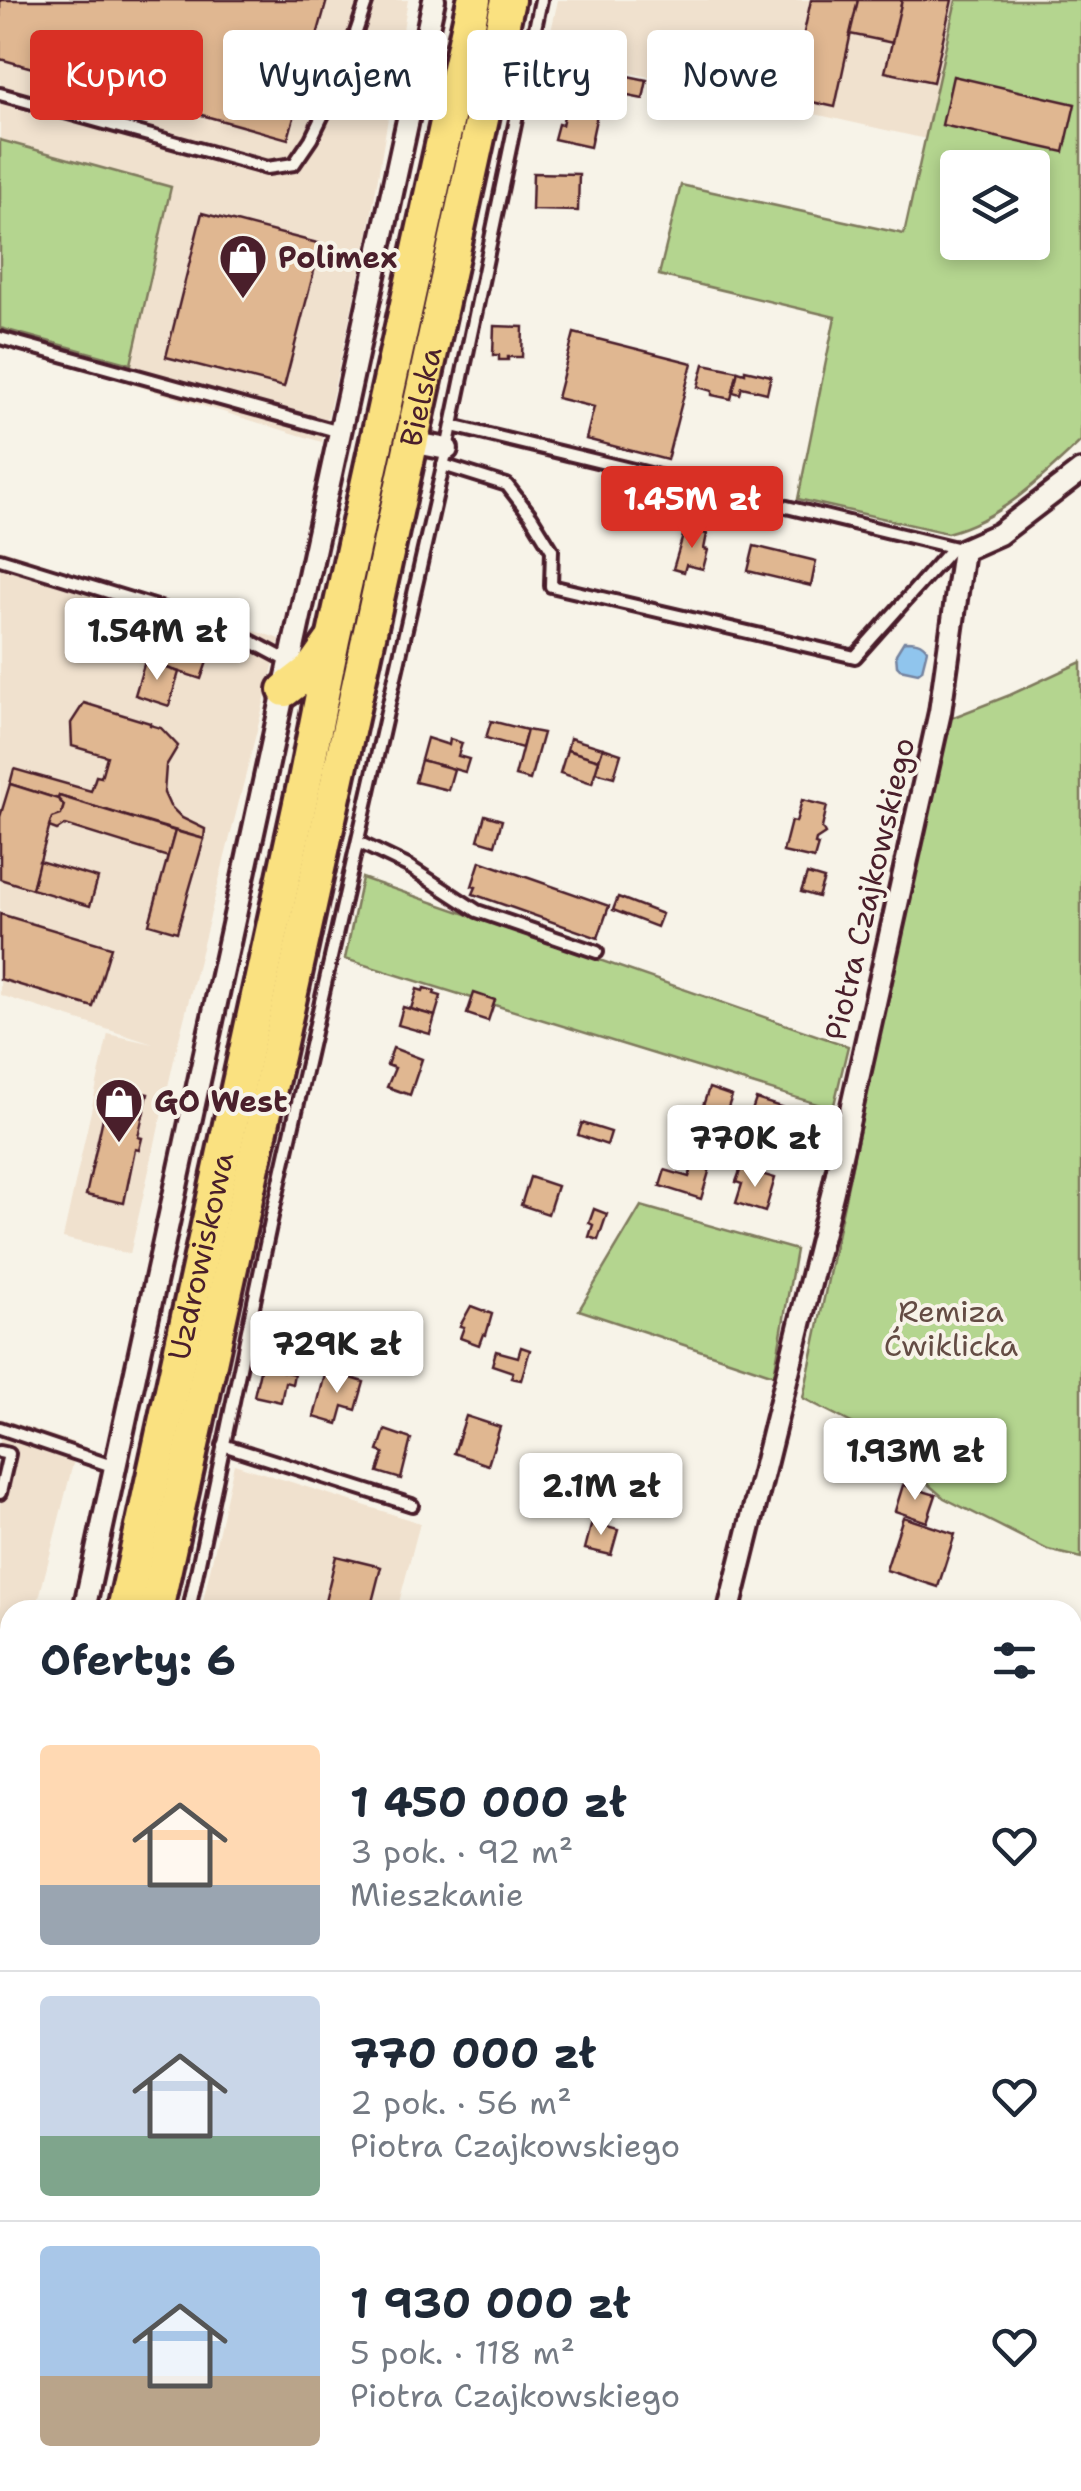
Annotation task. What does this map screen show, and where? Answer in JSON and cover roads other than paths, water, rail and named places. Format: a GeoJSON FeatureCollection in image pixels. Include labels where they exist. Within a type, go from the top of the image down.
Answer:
{"type":"FeatureCollection","features":[{"type":"Feature","properties":{"kind":"main road","name":"Bielska"},"geometry":{"type":"LineString","coordinates":[[320,788],[333,640],[474,0]]}},
{"type":"Feature","properties":{"kind":"main road","name":"Bielska"},"geometry":{"type":"LineString","coordinates":[[320,788],[411,442],[508,0]]}},
{"type":"Feature","properties":{"kind":"main road"},"geometry":{"type":"LineString","coordinates":[[288,676],[311,670],[333,640]]}},
{"type":"Feature","properties":{"kind":"main road","name":"Uzdrowiskowa"},"geometry":{"type":"LineString","coordinates":[[126,1600],[320,788]]}},
{"type":"Feature","properties":{"kind":"main road","name":"Uzdrowiskowa"},"geometry":{"type":"LineString","coordinates":[[158,1600],[320,788]]}},
{"type":"Feature","properties":{"kind":"street"},"geometry":{"type":"LineString","coordinates":[[86,1600],[434,0]]}},
{"type":"Feature","properties":{"kind":"street"},"geometry":{"type":"LineString","coordinates":[[411,442],[445,457]]}},
{"type":"Feature","properties":{"kind":"street"},"geometry":{"type":"LineString","coordinates":[[958,549],[998,534],[1081,471]]}},
{"type":"Feature","properties":{"kind":"street","name":"Piotra Czajkowskiego"},"geometry":{"type":"LineString","coordinates":[[731,1600],[833,1190],[940,712],[958,549]]}},
{"type":"Feature","properties":{"kind":"lane"},"geometry":{"type":"LineString","coordinates":[[0,94],[268,168],[294,164],[339,82],[367,0]]}},
{"type":"Feature","properties":{"kind":"lane"},"geometry":{"type":"LineString","coordinates":[[191,1600],[270,1221],[452,426],[542,0]]}},
{"type":"Feature","properties":{"kind":"lane"},"geometry":{"type":"LineString","coordinates":[[0,338],[340,432]]}},
{"type":"Feature","properties":{"kind":"lane"},"geometry":{"type":"LineString","coordinates":[[445,457],[507,485],[552,550],[551,586],[855,657],[958,549],[452,426]]}},
{"type":"Feature","properties":{"kind":"lane"},"geometry":{"type":"LineString","coordinates":[[0,559],[226,628],[288,676]]}},
{"type":"Feature","properties":{"kind":"lane"},"geometry":{"type":"LineString","coordinates":[[358,842],[408,866],[476,910],[597,952]]}},
{"type":"Feature","properties":{"kind":"lane"},"geometry":{"type":"LineString","coordinates":[[0,1428],[115,1467]]}},
{"type":"Feature","properties":{"kind":"lane"},"geometry":{"type":"LineString","coordinates":[[223,1445],[412,1504]]}},
{"type":"Feature","properties":{"kind":"lane"},"geometry":{"type":"LineString","coordinates":[[0,1452],[9,1454],[0,1493]]}},
{"type":"Feature","properties":{"kind":"water"},"geometry":{"type":"Polygon","coordinates":[[[904,641],[920,643],[927,650],[918,673],[897,666],[896,654],[904,641]]]}},
{"type":"Feature","properties":{"kind":"place","name":"Polimex"},"geometry":{"type":"Point","coordinates":[243,300]}},
{"type":"Feature","properties":{"kind":"place","name":"GO West"},"geometry":{"type":"Point","coordinates":[119,1144]}},
{"type":"Feature","properties":{"kind":"park label","name":"Remiza Ćwiklicka"},"geometry":{"type":"Point","coordinates":[951,1329]}}]}
